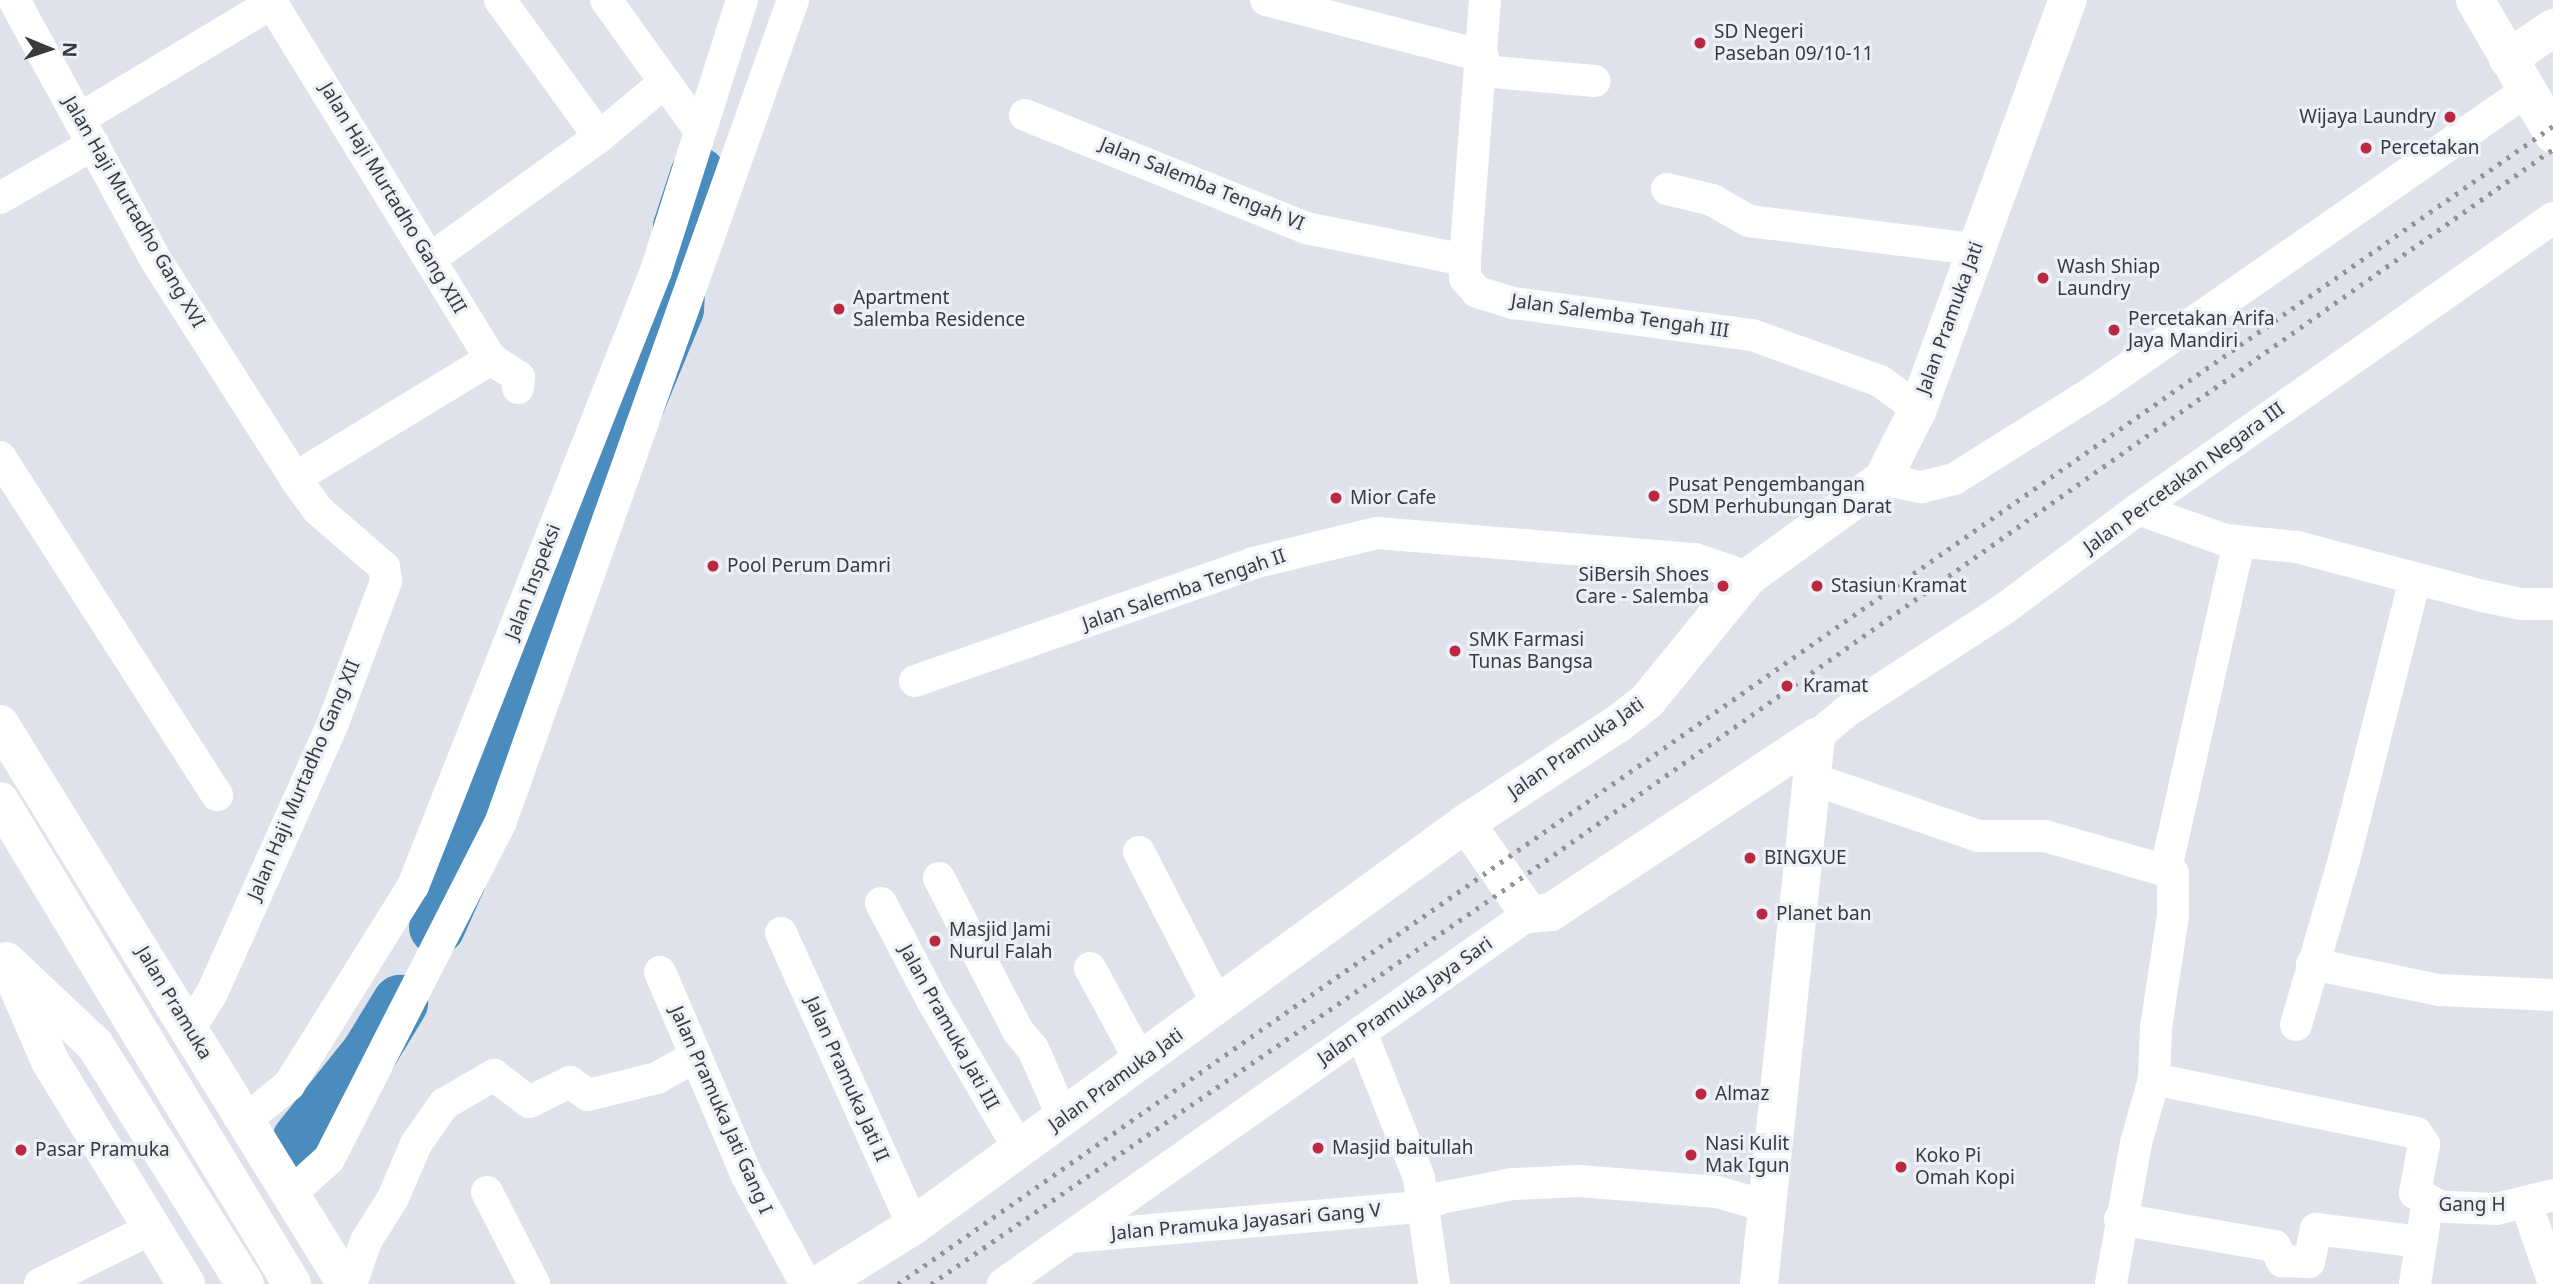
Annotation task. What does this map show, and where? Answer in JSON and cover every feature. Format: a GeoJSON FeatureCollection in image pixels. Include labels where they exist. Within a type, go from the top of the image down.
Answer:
{"type":"FeatureCollection","features":[{"type":"Feature","properties":{"kind":"street","name":"Jalan Haji Murtadho Gang XVI"},"geometry":{"type":"LineString","coordinates":[[14,0],[157,262],[303,473]]}},
{"type":"Feature","properties":{"kind":"street"},"geometry":{"type":"LineString","coordinates":[[500,0],[599,137]]}},
{"type":"Feature","properties":{"kind":"street"},"geometry":{"type":"LineString","coordinates":[[606,0],[700,131]]}},
{"type":"Feature","properties":{"kind":"street","name":"Jalan Inspeksi"},"geometry":{"type":"LineString","coordinates":[[245,1123],[289,1085],[413,886],[656,271],[741,0]]}},
{"type":"Feature","properties":{"kind":"street"},"geometry":{"type":"LineString","coordinates":[[288,1191],[329,1159],[500,821],[793,0]]}},
{"type":"Feature","properties":{"kind":"street"},"geometry":{"type":"LineString","coordinates":[[1266,0],[1483,64],[1595,81]]}},
{"type":"Feature","properties":{"kind":"street","name":"Jalan Salemba Tengah III"},"geometry":{"type":"LineString","coordinates":[[1485,0],[1483,64],[1465,260],[1465,278],[1477,292],[1514,303],[1752,335],[1880,381],[1918,409]]}},
{"type":"Feature","properties":{"kind":"street","name":"Jalan Pramuka Jati"},"geometry":{"type":"LineString","coordinates":[[820,1284],[914,1226],[1466,823],[1647,701],[1748,577],[1883,479],[1918,409],[1974,249],[2068,0]]}},
{"type":"Feature","properties":{"kind":"street"},"geometry":{"type":"LineString","coordinates":[[2475,0],[2553,134]]}},
{"type":"Feature","properties":{"kind":"street"},"geometry":{"type":"LineString","coordinates":[[0,198],[86,132],[271,2]]}},
{"type":"Feature","properties":{"kind":"street","name":"Jalan Haji Murtadho Gang XIII"},"geometry":{"type":"LineString","coordinates":[[271,2],[491,359],[519,377],[518,388]]}},
{"type":"Feature","properties":{"kind":"street"},"geometry":{"type":"LineString","coordinates":[[1883,479],[1922,487],[1954,479],[2096,390],[2517,75],[2553,28]]}},
{"type":"Feature","properties":{"kind":"street"},"geometry":{"type":"LineString","coordinates":[[430,259],[599,137],[665,82]]}},
{"type":"Feature","properties":{"kind":"street","name":"Jalan Salemba Tengah VI"},"geometry":{"type":"LineString","coordinates":[[1025,115],[1306,228],[1465,260]]}},
{"type":"Feature","properties":{"kind":"street"},"geometry":{"type":"LineString","coordinates":[[1667,188],[1713,200],[1749,220],[1974,249]]}},
{"type":"Feature","properties":{"kind":"street","name":"Jalan Percetakan Negara III"},"geometry":{"type":"LineString","coordinates":[[1816,737],[1847,711],[2004,609],[2138,509],[2553,218]]}},
{"type":"Feature","properties":{"kind":"street"},"geometry":{"type":"LineString","coordinates":[[303,473],[491,359]]}},
{"type":"Feature","properties":{"kind":"street"},"geometry":{"type":"LineString","coordinates":[[0,457],[217,795]]}},
{"type":"Feature","properties":{"kind":"street","name":"Jalan Haji Murtadho Gang XII"},"geometry":{"type":"LineString","coordinates":[[190,1028],[211,995],[333,723],[386,581],[384,566],[318,510],[303,473]]}},
{"type":"Feature","properties":{"kind":"street"},"geometry":{"type":"LineString","coordinates":[[2138,509],[2239,542],[2297,547],[2415,580],[2521,604],[2553,604]]}},
{"type":"Feature","properties":{"kind":"street","name":"Jalan Salemba Tengah II"},"geometry":{"type":"LineString","coordinates":[[915,681],[1253,563],[1377,533],[1695,559],[1748,577]]}},
{"type":"Feature","properties":{"kind":"street"},"geometry":{"type":"LineString","coordinates":[[2166,869],[2239,542]]}},
{"type":"Feature","properties":{"kind":"street"},"geometry":{"type":"LineString","coordinates":[[2296,1025],[2344,860],[2415,580]]}},
{"type":"Feature","properties":{"kind":"street","name":"Jalan Pramuka"},"geometry":{"type":"LineString","coordinates":[[0,724],[190,1028],[245,1123],[349,1284]]}},
{"type":"Feature","properties":{"kind":"street"},"geometry":{"type":"LineString","coordinates":[[1759,1284],[1816,737]]}},
{"type":"Feature","properties":{"kind":"street","name":"Jalan Pramuka Jaya Sari"},"geometry":{"type":"LineString","coordinates":[[1003,1284],[1037,1273],[1070,1237],[1529,914],[1551,912],[1816,737]]}},
{"type":"Feature","properties":{"kind":"street"},"geometry":{"type":"LineString","coordinates":[[1810,778],[1978,836],[2015,839],[2045,836],[2173,873],[2175,892],[2156,1027],[2154,1079],[2120,1219],[2111,1284]]}},
{"type":"Feature","properties":{"kind":"street"},"geometry":{"type":"LineString","coordinates":[[0,801],[237,1188],[292,1284]]}},
{"type":"Feature","properties":{"kind":"street"},"geometry":{"type":"LineString","coordinates":[[1466,823],[1529,914]]}},
{"type":"Feature","properties":{"kind":"street"},"geometry":{"type":"LineString","coordinates":[[1139,852],[1219,1005]]}},
{"type":"Feature","properties":{"kind":"street"},"geometry":{"type":"LineString","coordinates":[[939,878],[1018,1031],[1032,1049],[1063,1117]]}},
{"type":"Feature","properties":{"kind":"street","name":"Jalan Pramuka Jati III"},"geometry":{"type":"LineString","coordinates":[[881,903],[939,1013],[1020,1150]]}},
{"type":"Feature","properties":{"kind":"street","name":"Jalan Pramuka Jati II"},"geometry":{"type":"LineString","coordinates":[[781,933],[914,1226]]}},
{"type":"Feature","properties":{"kind":"street"},"geometry":{"type":"LineString","coordinates":[[3,956],[95,1045],[242,1279]]}},
{"type":"Feature","properties":{"kind":"street"},"geometry":{"type":"LineString","coordinates":[[3,956],[50,1061],[186,1284]]}},
{"type":"Feature","properties":{"kind":"street"},"geometry":{"type":"LineString","coordinates":[[2312,964],[2440,990],[2553,995]]}},
{"type":"Feature","properties":{"kind":"street"},"geometry":{"type":"LineString","coordinates":[[1090,968],[1141,1062]]}},
{"type":"Feature","properties":{"kind":"street","name":"Jalan Pramuka Jati Gang I"},"geometry":{"type":"LineString","coordinates":[[660,972],[747,1176],[806,1284]]}},
{"type":"Feature","properties":{"kind":"street"},"geometry":{"type":"LineString","coordinates":[[1361,1032],[1419,1178],[1434,1284]]}},
{"type":"Feature","properties":{"kind":"street"},"geometry":{"type":"LineString","coordinates":[[153,1052],[245,1123]]}},
{"type":"Feature","properties":{"kind":"street"},"geometry":{"type":"LineString","coordinates":[[349,1284],[366,1241],[393,1198],[416,1144],[444,1104],[494,1076],[529,1102],[570,1082],[588,1095],[657,1078],[696,1056]]}},
{"type":"Feature","properties":{"kind":"street"},"geometry":{"type":"LineString","coordinates":[[2154,1079],[2416,1133],[2424,1144],[2415,1193],[2434,1203]]}},
{"type":"Feature","properties":{"kind":"street","name":"Jalan Pramuka Jayasari Gang V"},"geometry":{"type":"LineString","coordinates":[[1070,1237],[1421,1207],[1440,1198],[1513,1184],[1579,1181],[1717,1192],[1769,1208]]}},
{"type":"Feature","properties":{"kind":"street"},"geometry":{"type":"LineString","coordinates":[[486,1192],[534,1284]]}},
{"type":"Feature","properties":{"kind":"street"},"geometry":{"type":"LineString","coordinates":[[2540,1199],[2553,1281]]}},
{"type":"Feature","properties":{"kind":"street","name":"Gang H"},"geometry":{"type":"LineString","coordinates":[[2415,1284],[2424,1212],[2434,1203],[2496,1209],[2540,1199]]}},
{"type":"Feature","properties":{"kind":"street"},"geometry":{"type":"LineString","coordinates":[[2120,1219],[2275,1245],[2282,1261],[2309,1262],[2316,1228],[2420,1242]]}},
{"type":"Feature","properties":{"kind":"street"},"geometry":{"type":"LineString","coordinates":[[40,1284],[159,1240]]}},
{"type":"Feature","properties":{"kind":"waterway"},"geometry":{"type":"LineString","coordinates":[[437,927],[458,880],[485,788],[551,612],[676,309],[681,227],[698,175]]}},
{"type":"Feature","properties":{"kind":"waterway"},"geometry":{"type":"LineString","coordinates":[[300,1140],[369,1054],[400,1003]]}},
{"type":"Feature","properties":{"kind":"railway"},"geometry":{"type":"LineString","coordinates":[[898,1284],[2553,126]]}},
{"type":"Feature","properties":{"kind":"railway"},"geometry":{"type":"LineString","coordinates":[[931,1284],[1511,885],[2553,149]]}},
{"type":"Feature","properties":{"kind":"place","name":"SD Negeri Paseban 09/10-11"},"geometry":{"type":"Point","coordinates":[1700,43]}},
{"type":"Feature","properties":{"kind":"place","name":"Wijaya Laundry"},"geometry":{"type":"Point","coordinates":[2450,117]}},
{"type":"Feature","properties":{"kind":"place","name":"Percetakan"},"geometry":{"type":"Point","coordinates":[2366,148]}},
{"type":"Feature","properties":{"kind":"place","name":"Wash Shiap Laundry"},"geometry":{"type":"Point","coordinates":[2043,278]}},
{"type":"Feature","properties":{"kind":"place","name":"Apartment Salemba Residence"},"geometry":{"type":"Point","coordinates":[839,309]}},
{"type":"Feature","properties":{"kind":"place","name":"Percetakan Arifa Jaya Mandiri"},"geometry":{"type":"Point","coordinates":[2114,330]}},
{"type":"Feature","properties":{"kind":"place","name":"Pusat Pengembangan SDM Perhubungan Darat"},"geometry":{"type":"Point","coordinates":[1654,496]}},
{"type":"Feature","properties":{"kind":"place","name":"Mior Cafe"},"geometry":{"type":"Point","coordinates":[1336,498]}},
{"type":"Feature","properties":{"kind":"place","name":"Pool Perum Damri"},"geometry":{"type":"Point","coordinates":[713,566]}},
{"type":"Feature","properties":{"kind":"place","name":"SiBersih Shoes Care - Salemba"},"geometry":{"type":"Point","coordinates":[1723,586]}},
{"type":"Feature","properties":{"kind":"place","name":"Stasiun Kramat"},"geometry":{"type":"Point","coordinates":[1817,586]}},
{"type":"Feature","properties":{"kind":"place","name":"SMK Farmasi Tunas Bangsa"},"geometry":{"type":"Point","coordinates":[1455,651]}},
{"type":"Feature","properties":{"kind":"place","name":"Kramat"},"geometry":{"type":"Point","coordinates":[1787,686]}},
{"type":"Feature","properties":{"kind":"place","name":"BINGXUE"},"geometry":{"type":"Point","coordinates":[1750,858]}},
{"type":"Feature","properties":{"kind":"place","name":"Planet ban"},"geometry":{"type":"Point","coordinates":[1762,914]}},
{"type":"Feature","properties":{"kind":"place","name":"Masjid Jami Nurul Falah"},"geometry":{"type":"Point","coordinates":[935,941]}},
{"type":"Feature","properties":{"kind":"place","name":"Almaz"},"geometry":{"type":"Point","coordinates":[1701,1094]}},
{"type":"Feature","properties":{"kind":"place","name":"Masjid baitullah"},"geometry":{"type":"Point","coordinates":[1318,1148]}},
{"type":"Feature","properties":{"kind":"place","name":"Pasar Pramuka"},"geometry":{"type":"Point","coordinates":[21,1150]}},
{"type":"Feature","properties":{"kind":"place","name":"Nasi Kulit Mak Igun"},"geometry":{"type":"Point","coordinates":[1691,1155]}},
{"type":"Feature","properties":{"kind":"place","name":"Koko Pi Omah Kopi"},"geometry":{"type":"Point","coordinates":[1901,1167]}}]}
